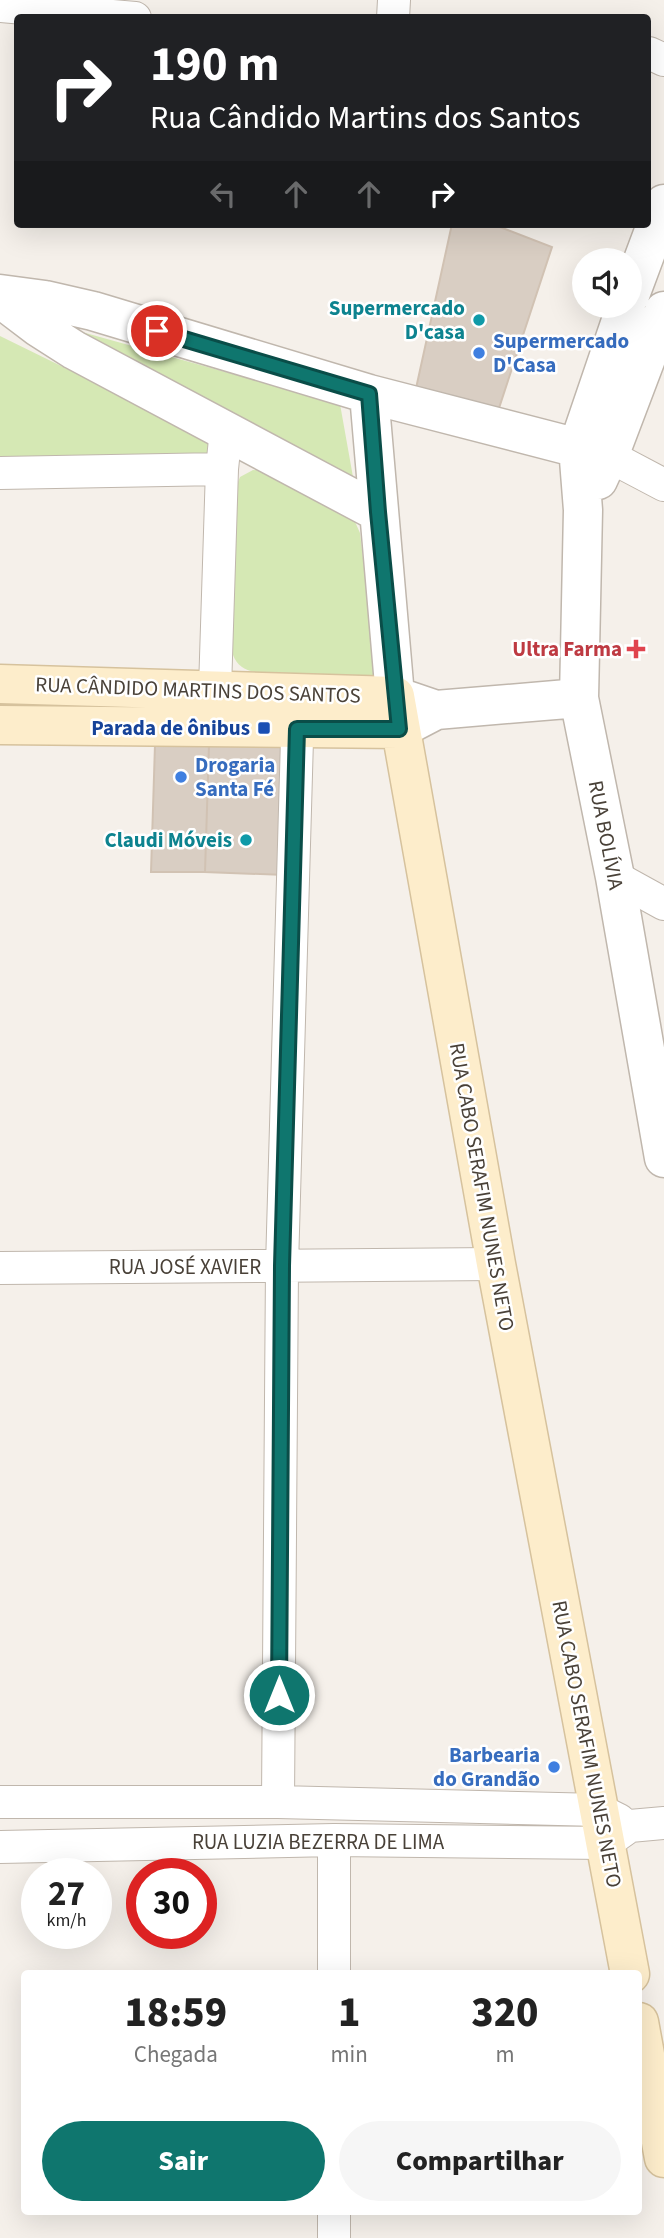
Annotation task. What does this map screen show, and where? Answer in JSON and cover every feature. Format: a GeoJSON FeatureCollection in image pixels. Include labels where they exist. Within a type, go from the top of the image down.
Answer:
{"type":"FeatureCollection","features":[{"type":"Feature","properties":{"kind":"main road","name":"RUA CÂNDIDO MARTINS DOS SANTOS"},"geometry":{"type":"LineString","coordinates":[[0,684],[298,692],[397,712]]}},
{"type":"Feature","properties":{"kind":"main road","name":"RUA CÂNDIDO MARTINS DOS SANTOS"},"geometry":{"type":"LineString","coordinates":[[0,725],[297,729],[397,712]]}},
{"type":"Feature","properties":{"kind":"main road","name":"RUA CABO SERAFIM NUNES NETO"},"geometry":{"type":"LineString","coordinates":[[397,712],[496,1264],[612,1826],[630,1970]]}},
{"type":"Feature","properties":{"kind":"main road"},"geometry":{"type":"LineString","coordinates":[[642,2038],[664,2158]]}},
{"type":"Feature","properties":{"kind":"street"},"geometry":{"type":"LineString","coordinates":[[0,6],[90,14]]}},
{"type":"Feature","properties":{"kind":"street"},"geometry":{"type":"LineString","coordinates":[[642,263],[664,204]]}},
{"type":"Feature","properties":{"kind":"street"},"geometry":{"type":"LineString","coordinates":[[0,296],[45,300],[93,311],[369,394],[593,451],[664,485]]}},
{"type":"Feature","properties":{"kind":"street"},"geometry":{"type":"LineString","coordinates":[[0,296],[38,327],[74,349],[378,512]]}},
{"type":"Feature","properties":{"kind":"street","name":"RUA BOLÍVIA"},"geometry":{"type":"LineString","coordinates":[[593,451],[664,311]]}},
{"type":"Feature","properties":{"kind":"street","name":"RUA BOLÍVIA"},"geometry":{"type":"LineString","coordinates":[[623,318],[593,451],[583,510],[579,698],[615,877],[664,1158]]}},
{"type":"Feature","properties":{"kind":"street","name":"RUA CABO SERAFIM NUNES NETO"},"geometry":{"type":"LineString","coordinates":[[369,394],[397,712]]}},
{"type":"Feature","properties":{"kind":"street"},"geometry":{"type":"LineString","coordinates":[[215,689],[222,469],[226,430]]}},
{"type":"Feature","properties":{"kind":"street"},"geometry":{"type":"LineString","coordinates":[[0,473],[222,469]]}},
{"type":"Feature","properties":{"kind":"street"},"geometry":{"type":"LineString","coordinates":[[278,1802],[282,1266],[298,692]]}},
{"type":"Feature","properties":{"kind":"street","name":"RUA CÂNDIDO MARTINS DOS SANTOS"},"geometry":{"type":"LineString","coordinates":[[397,712],[579,698]]}},
{"type":"Feature","properties":{"kind":"street"},"geometry":{"type":"LineString","coordinates":[[615,877],[664,904]]}},
{"type":"Feature","properties":{"kind":"street","name":"RUA JOSÉ XAVIER"},"geometry":{"type":"LineString","coordinates":[[0,1268],[496,1264]]}},
{"type":"Feature","properties":{"kind":"street","name":"RUA LUZIA BEZERRA DE LIMA"},"geometry":{"type":"LineString","coordinates":[[0,1802],[278,1802],[612,1826]]}},
{"type":"Feature","properties":{"kind":"street","name":"RUA LUZIA BEZERRA DE LIMA"},"geometry":{"type":"LineString","coordinates":[[0,1847],[334,1840],[664,1823]]}},
{"type":"Feature","properties":{"kind":"street"},"geometry":{"type":"LineString","coordinates":[[334,1840],[334,1970]]}},
{"type":"Feature","properties":{"kind":"street"},"geometry":{"type":"LineString","coordinates":[[334,2215],[334,2238]]}},
{"type":"Feature","properties":{"kind":"green space"},"geometry":{"type":"Polygon","coordinates":[[[46,322],[340,404],[353,477],[46,322]]]}},
{"type":"Feature","properties":{"kind":"green space"},"geometry":{"type":"Polygon","coordinates":[[[0,336],[214,441],[212,458],[0,456],[0,336]]]}},
{"type":"Feature","properties":{"kind":"green space"},"geometry":{"type":"Polygon","coordinates":[[[253,470],[274,471],[352,515],[360,533],[377,677],[266,674],[251,671],[236,662],[229,639],[232,498],[240,477],[253,470]]]}},
{"type":"Feature","properties":{"kind":"building","name":"Supermercado D'casa"},"geometry":{"type":"Polygon","coordinates":[[[451,228],[502,228],[552,247],[499,408],[415,393],[451,228]]]}},
{"type":"Feature","properties":{"kind":"building","name":"Claudi Móveis"},"geometry":{"type":"Polygon","coordinates":[[[288,744],[285,875],[205,872],[209,745],[288,744]]]}},
{"type":"Feature","properties":{"kind":"building","name":"Drogaria Santa Fé"},"geometry":{"type":"Polygon","coordinates":[[[155,745],[209,745],[205,872],[151,872],[155,745]]]}},
{"type":"Feature","properties":{"kind":"place","name":"Supermercado D'casa"},"geometry":{"type":"Point","coordinates":[479,320]}},
{"type":"Feature","properties":{"kind":"place","name":"Supermercado D'Casa"},"geometry":{"type":"Point","coordinates":[479,353]}},
{"type":"Feature","properties":{"kind":"place","name":"Ultra Farma"},"geometry":{"type":"Point","coordinates":[636,649]}},
{"type":"Feature","properties":{"kind":"place","name":"Parada de ônibus"},"geometry":{"type":"Point","coordinates":[264,728]}},
{"type":"Feature","properties":{"kind":"place","name":"Drogaria Santa Fé"},"geometry":{"type":"Point","coordinates":[181,777]}},
{"type":"Feature","properties":{"kind":"place","name":"Claudi Móveis"},"geometry":{"type":"Point","coordinates":[246,840]}},
{"type":"Feature","properties":{"kind":"place","name":"Barbearia do Grandão"},"geometry":{"type":"Point","coordinates":[554,1767]}},
{"type":"Feature","properties":{"kind":"route"},"geometry":{"type":"LineString","coordinates":[[157,331],[369,394],[399,729],[297,729],[282,1266],[279,1695]]}}]}
